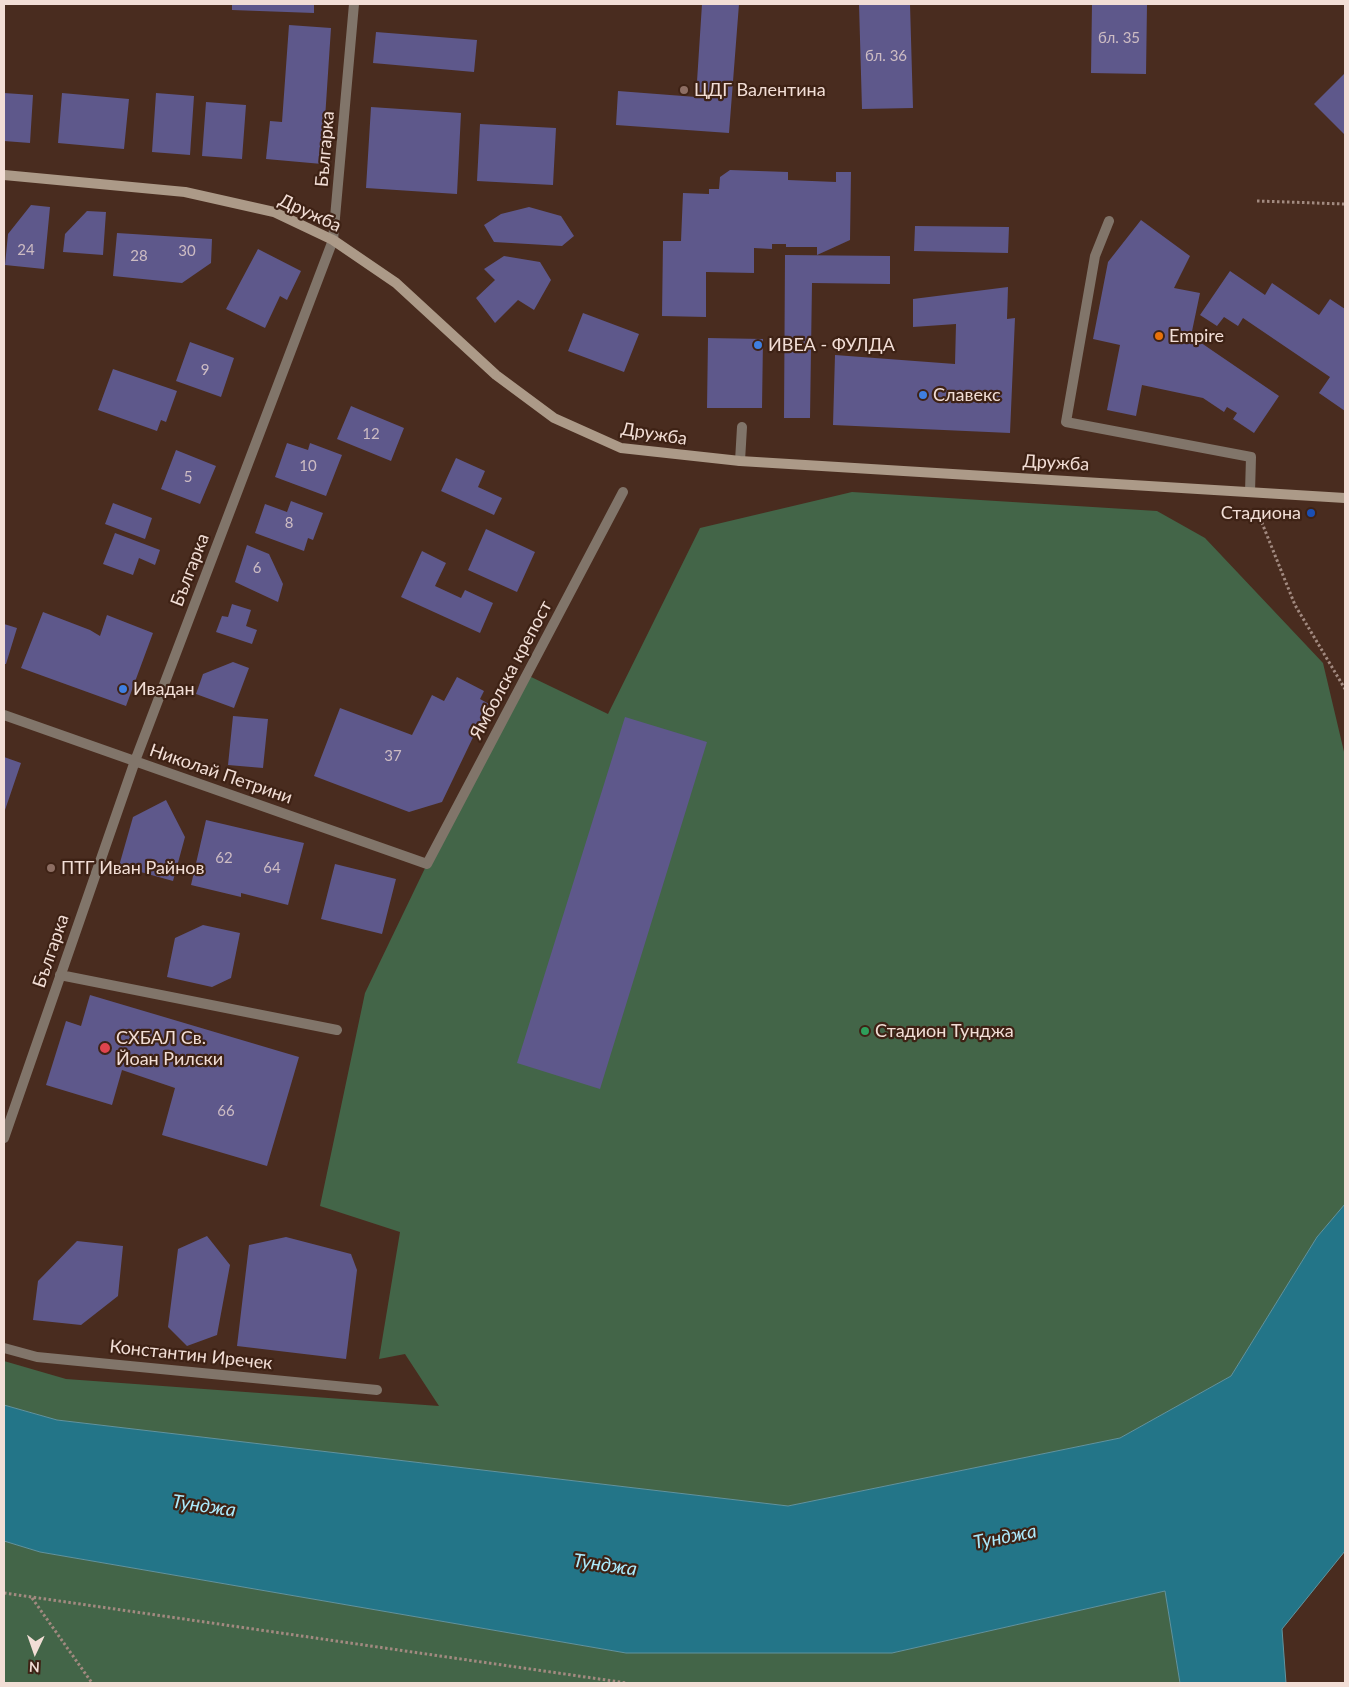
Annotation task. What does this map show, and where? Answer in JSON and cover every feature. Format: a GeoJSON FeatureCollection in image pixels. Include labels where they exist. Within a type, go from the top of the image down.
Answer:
{"type":"FeatureCollection","features":[{"type":"Feature","properties":{"kind":"street","name":"Българка"},"geometry":{"type":"LineString","coordinates":[[4,1138],[135,761],[333,240],[354,4]]}},
{"type":"Feature","properties":{"kind":"street","name":"Дружба"},"geometry":{"type":"LineString","coordinates":[[4,175],[185,192],[274,212],[333,240],[396,283],[496,375],[554,418],[621,448],[740,461],[1345,498]]}},
{"type":"Feature","properties":{"kind":"street"},"geometry":{"type":"LineString","coordinates":[[1110,221],[1095,256],[1066,422],[1251,457],[1250,492]]}},
{"type":"Feature","properties":{"kind":"street"},"geometry":{"type":"LineString","coordinates":[[740,461],[742,427]]}},
{"type":"Feature","properties":{"kind":"street","name":"Ямболска крепост"},"geometry":{"type":"LineString","coordinates":[[427,864],[623,492]]}},
{"type":"Feature","properties":{"kind":"street","name":"Николай Петрини"},"geometry":{"type":"LineString","coordinates":[[4,715],[427,864]]}},
{"type":"Feature","properties":{"kind":"street"},"geometry":{"type":"LineString","coordinates":[[60,975],[337,1030]]}},
{"type":"Feature","properties":{"kind":"street","name":"Константин Иречек"},"geometry":{"type":"LineString","coordinates":[[4,1348],[36,1356],[377,1390]]}},
{"type":"Feature","properties":{"kind":"path"},"geometry":{"type":"LineString","coordinates":[[1257,201],[1345,204]]}},
{"type":"Feature","properties":{"kind":"path"},"geometry":{"type":"LineString","coordinates":[[1250,492],[1295,605],[1345,689]]}},
{"type":"Feature","properties":{"kind":"path"},"geometry":{"type":"LineString","coordinates":[[4,1593],[612,1683],[627,1683]]}},
{"type":"Feature","properties":{"kind":"path"},"geometry":{"type":"LineString","coordinates":[[31,1598],[92,1683]]}},
{"type":"Feature","properties":{"kind":"green space","name":"Стадион Тунджа"},"geometry":{"type":"Polygon","coordinates":[[[852,492],[1157,511],[1205,538],[1323,663],[1345,756],[1345,1204],[1317,1237],[1231,1376],[1120,1438],[788,1506],[57,1420],[4,1405],[4,1361],[66,1379],[439,1406],[405,1354],[379,1359],[400,1232],[320,1206],[365,993],[427,864],[527,675],[608,714],[700,528],[852,492]]]}},
{"type":"Feature","properties":{"kind":"green space"},"geometry":{"type":"Polygon","coordinates":[[[4,1541],[40,1552],[626,1653],[892,1653],[1165,1591],[1180,1683],[4,1683],[4,1541]]]}},
{"type":"Feature","properties":{"kind":"water","name":"Тунджа"},"geometry":{"type":"Polygon","coordinates":[[[1345,1204],[1345,1551],[1282,1629],[1286,1683],[1180,1683],[1165,1591],[892,1653],[626,1653],[40,1552],[4,1541],[4,1405],[57,1420],[788,1506],[1120,1438],[1231,1376],[1317,1237],[1345,1204]]]}},
{"type":"Feature","properties":{"kind":"building"},"geometry":{"type":"Polygon","coordinates":[[[232,4],[314,4],[314,13],[232,10],[232,4]]]}},
{"type":"Feature","properties":{"kind":"building"},"geometry":{"type":"Polygon","coordinates":[[[702,4],[739,4],[729,133],[616,125],[618,91],[696,97],[702,4]]]}},
{"type":"Feature","properties":{"kind":"building"},"geometry":{"type":"Polygon","coordinates":[[[859,4],[910,4],[913,108],[862,109],[859,4]]]}},
{"type":"Feature","properties":{"kind":"building"},"geometry":{"type":"Polygon","coordinates":[[[1092,4],[1147,4],[1146,74],[1091,73],[1092,4]]]}},
{"type":"Feature","properties":{"kind":"building"},"geometry":{"type":"Polygon","coordinates":[[[289,25],[331,28],[322,164],[266,159],[270,121],[282,122],[289,25]]]}},
{"type":"Feature","properties":{"kind":"building"},"geometry":{"type":"Polygon","coordinates":[[[376,32],[477,40],[474,72],[373,63],[376,32]]]}},
{"type":"Feature","properties":{"kind":"building"},"geometry":{"type":"Polygon","coordinates":[[[1345,73],[1345,135],[1314,104],[1345,73]]]}},
{"type":"Feature","properties":{"kind":"building"},"geometry":{"type":"Polygon","coordinates":[[[4,93],[33,95],[30,143],[4,141],[4,93]]]}},
{"type":"Feature","properties":{"kind":"building"},"geometry":{"type":"Polygon","coordinates":[[[62,93],[129,99],[124,149],[58,143],[62,93]]]}},
{"type":"Feature","properties":{"kind":"building"},"geometry":{"type":"Polygon","coordinates":[[[156,93],[194,96],[190,155],[152,152],[156,93]]]}},
{"type":"Feature","properties":{"kind":"building"},"geometry":{"type":"Polygon","coordinates":[[[206,102],[246,105],[242,159],[202,156],[206,102]]]}},
{"type":"Feature","properties":{"kind":"building"},"geometry":{"type":"Polygon","coordinates":[[[371,107],[461,113],[457,194],[366,188],[371,107]]]}},
{"type":"Feature","properties":{"kind":"building"},"geometry":{"type":"Polygon","coordinates":[[[480,124],[556,128],[553,185],[477,181],[480,124]]]}},
{"type":"Feature","properties":{"kind":"building"},"geometry":{"type":"Polygon","coordinates":[[[730,170],[788,172],[788,180],[836,182],[836,172],[851,172],[850,240],[817,255],[817,247],[786,247],[786,244],[772,244],[772,249],[754,248],[754,273],[706,272],[706,317],[662,316],[663,241],[681,241],[683,193],[709,194],[709,189],[719,189],[720,177],[730,170]]]}},
{"type":"Feature","properties":{"kind":"building"},"geometry":{"type":"Polygon","coordinates":[[[31,205],[50,207],[44,269],[5,265],[8,234],[31,205]]]}},
{"type":"Feature","properties":{"kind":"building"},"geometry":{"type":"Polygon","coordinates":[[[529,207],[561,216],[574,236],[562,246],[494,242],[484,225],[501,214],[529,207]]]}},
{"type":"Feature","properties":{"kind":"building"},"geometry":{"type":"Polygon","coordinates":[[[87,211],[106,212],[103,255],[63,252],[65,234],[87,211]]]}},
{"type":"Feature","properties":{"kind":"building"},"geometry":{"type":"Polygon","coordinates":[[[1141,220],[1190,256],[1174,288],[1200,293],[1191,336],[1279,396],[1254,433],[1233,419],[1237,413],[1227,407],[1224,412],[1203,398],[1142,385],[1136,416],[1107,410],[1120,345],[1093,339],[1108,262],[1141,220]]]}},
{"type":"Feature","properties":{"kind":"building"},"geometry":{"type":"Polygon","coordinates":[[[915,226],[1009,227],[1008,253],[914,251],[915,226]]]}},
{"type":"Feature","properties":{"kind":"building"},"geometry":{"type":"Polygon","coordinates":[[[117,233],[212,239],[211,263],[182,283],[113,276],[117,233]]]}},
{"type":"Feature","properties":{"kind":"building"},"geometry":{"type":"Polygon","coordinates":[[[258,249],[301,271],[287,300],[280,296],[265,328],[226,309],[258,249]]]}},
{"type":"Feature","properties":{"kind":"building"},"geometry":{"type":"Polygon","coordinates":[[[785,255],[890,256],[890,284],[812,283],[810,418],[784,418],[785,255]]]}},
{"type":"Feature","properties":{"kind":"building"},"geometry":{"type":"Polygon","coordinates":[[[504,256],[540,262],[551,280],[534,310],[518,300],[495,323],[476,298],[495,280],[484,269],[504,256]]]}},
{"type":"Feature","properties":{"kind":"building"},"geometry":{"type":"Polygon","coordinates":[[[1230,271],[1265,295],[1272,283],[1319,315],[1330,299],[1345,309],[1345,411],[1319,393],[1330,377],[1243,318],[1238,326],[1224,317],[1217,326],[1200,315],[1230,271]]]}},
{"type":"Feature","properties":{"kind":"building","name":"Славекс"},"geometry":{"type":"Polygon","coordinates":[[[1008,287],[1007,319],[1015,318],[1010,433],[833,425],[835,355],[955,364],[956,324],[913,327],[913,299],[1008,287]]]}},
{"type":"Feature","properties":{"kind":"building"},"geometry":{"type":"Polygon","coordinates":[[[583,313],[639,334],[624,372],[568,351],[583,313]]]}},
{"type":"Feature","properties":{"kind":"building"},"geometry":{"type":"Polygon","coordinates":[[[708,338],[763,339],[762,408],[707,408],[708,338]]]}},
{"type":"Feature","properties":{"kind":"building"},"geometry":{"type":"Polygon","coordinates":[[[190,342],[234,358],[221,397],[176,381],[190,342]]]}},
{"type":"Feature","properties":{"kind":"building"},"geometry":{"type":"Polygon","coordinates":[[[113,369],[177,391],[166,422],[161,420],[157,431],[98,410],[113,369]]]}},
{"type":"Feature","properties":{"kind":"building"},"geometry":{"type":"Polygon","coordinates":[[[351,406],[404,428],[391,461],[337,439],[351,406]]]}},
{"type":"Feature","properties":{"kind":"building"},"geometry":{"type":"Polygon","coordinates":[[[287,443],[308,450],[310,443],[342,455],[326,496],[275,477],[287,443]]]}},
{"type":"Feature","properties":{"kind":"building"},"geometry":{"type":"Polygon","coordinates":[[[176,450],[216,466],[200,504],[161,489],[176,450]]]}},
{"type":"Feature","properties":{"kind":"building"},"geometry":{"type":"Polygon","coordinates":[[[456,458],[485,471],[478,487],[502,498],[494,515],[441,491],[456,458]]]}},
{"type":"Feature","properties":{"kind":"building"},"geometry":{"type":"Polygon","coordinates":[[[291,501],[323,513],[313,540],[308,538],[304,551],[255,533],[265,504],[287,512],[291,501]]]}},
{"type":"Feature","properties":{"kind":"building"},"geometry":{"type":"Polygon","coordinates":[[[113,503],[152,518],[145,539],[105,524],[113,503]]]}},
{"type":"Feature","properties":{"kind":"building"},"geometry":{"type":"Polygon","coordinates":[[[486,529],[535,552],[517,592],[468,570],[486,529]]]}},
{"type":"Feature","properties":{"kind":"building"},"geometry":{"type":"Polygon","coordinates":[[[115,533],[160,550],[155,565],[139,558],[133,575],[103,564],[115,533]]]}},
{"type":"Feature","properties":{"kind":"building"},"geometry":{"type":"Polygon","coordinates":[[[247,545],[269,554],[283,584],[278,602],[235,582],[247,545]]]}},
{"type":"Feature","properties":{"kind":"building"},"geometry":{"type":"Polygon","coordinates":[[[422,551],[446,563],[435,586],[461,598],[465,590],[493,603],[480,633],[401,597],[422,551]]]}},
{"type":"Feature","properties":{"kind":"building"},"geometry":{"type":"Polygon","coordinates":[[[232,604],[251,610],[246,626],[257,630],[252,644],[216,632],[222,616],[228,617],[232,604]]]}},
{"type":"Feature","properties":{"kind":"building"},"geometry":{"type":"Polygon","coordinates":[[[43,612],[90,630],[100,636],[107,615],[153,633],[126,706],[21,668],[43,612]]]}},
{"type":"Feature","properties":{"kind":"building"},"geometry":{"type":"Polygon","coordinates":[[[4,624],[17,628],[6,664],[4,664],[4,624]]]}},
{"type":"Feature","properties":{"kind":"building"},"geometry":{"type":"Polygon","coordinates":[[[233,662],[249,668],[234,708],[196,694],[203,674],[233,662]]]}},
{"type":"Feature","properties":{"kind":"building"},"geometry":{"type":"Polygon","coordinates":[[[457,677],[484,691],[480,699],[489,704],[442,802],[409,812],[314,776],[340,708],[412,735],[432,695],[444,701],[457,677]]]}},
{"type":"Feature","properties":{"kind":"building"},"geometry":{"type":"Polygon","coordinates":[[[233,716],[268,719],[263,768],[228,765],[233,716]]]}},
{"type":"Feature","properties":{"kind":"building"},"geometry":{"type":"Polygon","coordinates":[[[625,717],[707,742],[600,1089],[517,1063],[625,717]]]}},
{"type":"Feature","properties":{"kind":"building"},"geometry":{"type":"Polygon","coordinates":[[[4,757],[21,763],[4,813],[4,757]]]}},
{"type":"Feature","properties":{"kind":"building"},"geometry":{"type":"Polygon","coordinates":[[[166,800],[185,837],[173,881],[119,866],[133,817],[166,800]]]}},
{"type":"Feature","properties":{"kind":"building"},"geometry":{"type":"Polygon","coordinates":[[[206,820],[304,843],[288,905],[241,893],[241,897],[191,885],[206,820]]]}},
{"type":"Feature","properties":{"kind":"building"},"geometry":{"type":"Polygon","coordinates":[[[335,864],[396,879],[382,934],[321,919],[335,864]]]}},
{"type":"Feature","properties":{"kind":"building"},"geometry":{"type":"Polygon","coordinates":[[[203,925],[240,933],[231,978],[212,987],[167,977],[175,938],[203,925]]]}},
{"type":"Feature","properties":{"kind":"building"},"geometry":{"type":"Polygon","coordinates":[[[90,995],[299,1057],[267,1166],[162,1135],[175,1088],[122,1070],[112,1105],[46,1085],[66,1021],[81,1026],[90,995]]]}},
{"type":"Feature","properties":{"kind":"building"},"geometry":{"type":"Polygon","coordinates":[[[207,1236],[230,1265],[217,1335],[187,1346],[168,1327],[178,1249],[207,1236]]]}},
{"type":"Feature","properties":{"kind":"building"},"geometry":{"type":"Polygon","coordinates":[[[286,1237],[351,1254],[357,1270],[346,1359],[237,1346],[249,1245],[286,1237]]]}},
{"type":"Feature","properties":{"kind":"building"},"geometry":{"type":"Polygon","coordinates":[[[77,1241],[123,1246],[118,1296],[81,1325],[33,1320],[38,1281],[77,1241]]]}},
{"type":"Feature","properties":{"kind":"place","name":"ЦДГ Валентина"},"geometry":{"type":"Point","coordinates":[684,90]}},
{"type":"Feature","properties":{"kind":"place","name":"Empire"},"geometry":{"type":"Point","coordinates":[1159,336]}},
{"type":"Feature","properties":{"kind":"place","name":"ИВЕА - ФУЛДА"},"geometry":{"type":"Point","coordinates":[758,345]}},
{"type":"Feature","properties":{"kind":"place","name":"Славекс"},"geometry":{"type":"Point","coordinates":[923,395]}},
{"type":"Feature","properties":{"kind":"place","name":"Стадиона"},"geometry":{"type":"Point","coordinates":[1311,513]}},
{"type":"Feature","properties":{"kind":"place","name":"Ивадан"},"geometry":{"type":"Point","coordinates":[123,689]}},
{"type":"Feature","properties":{"kind":"place","name":"ПТГ Иван Райнов"},"geometry":{"type":"Point","coordinates":[51,868]}},
{"type":"Feature","properties":{"kind":"place","name":"Стадион Тунджа"},"geometry":{"type":"Point","coordinates":[865,1031]}},
{"type":"Feature","properties":{"kind":"place","name":"СХБАЛ Св. Йоан Рилски"},"geometry":{"type":"Point","coordinates":[105,1048]}}]}
